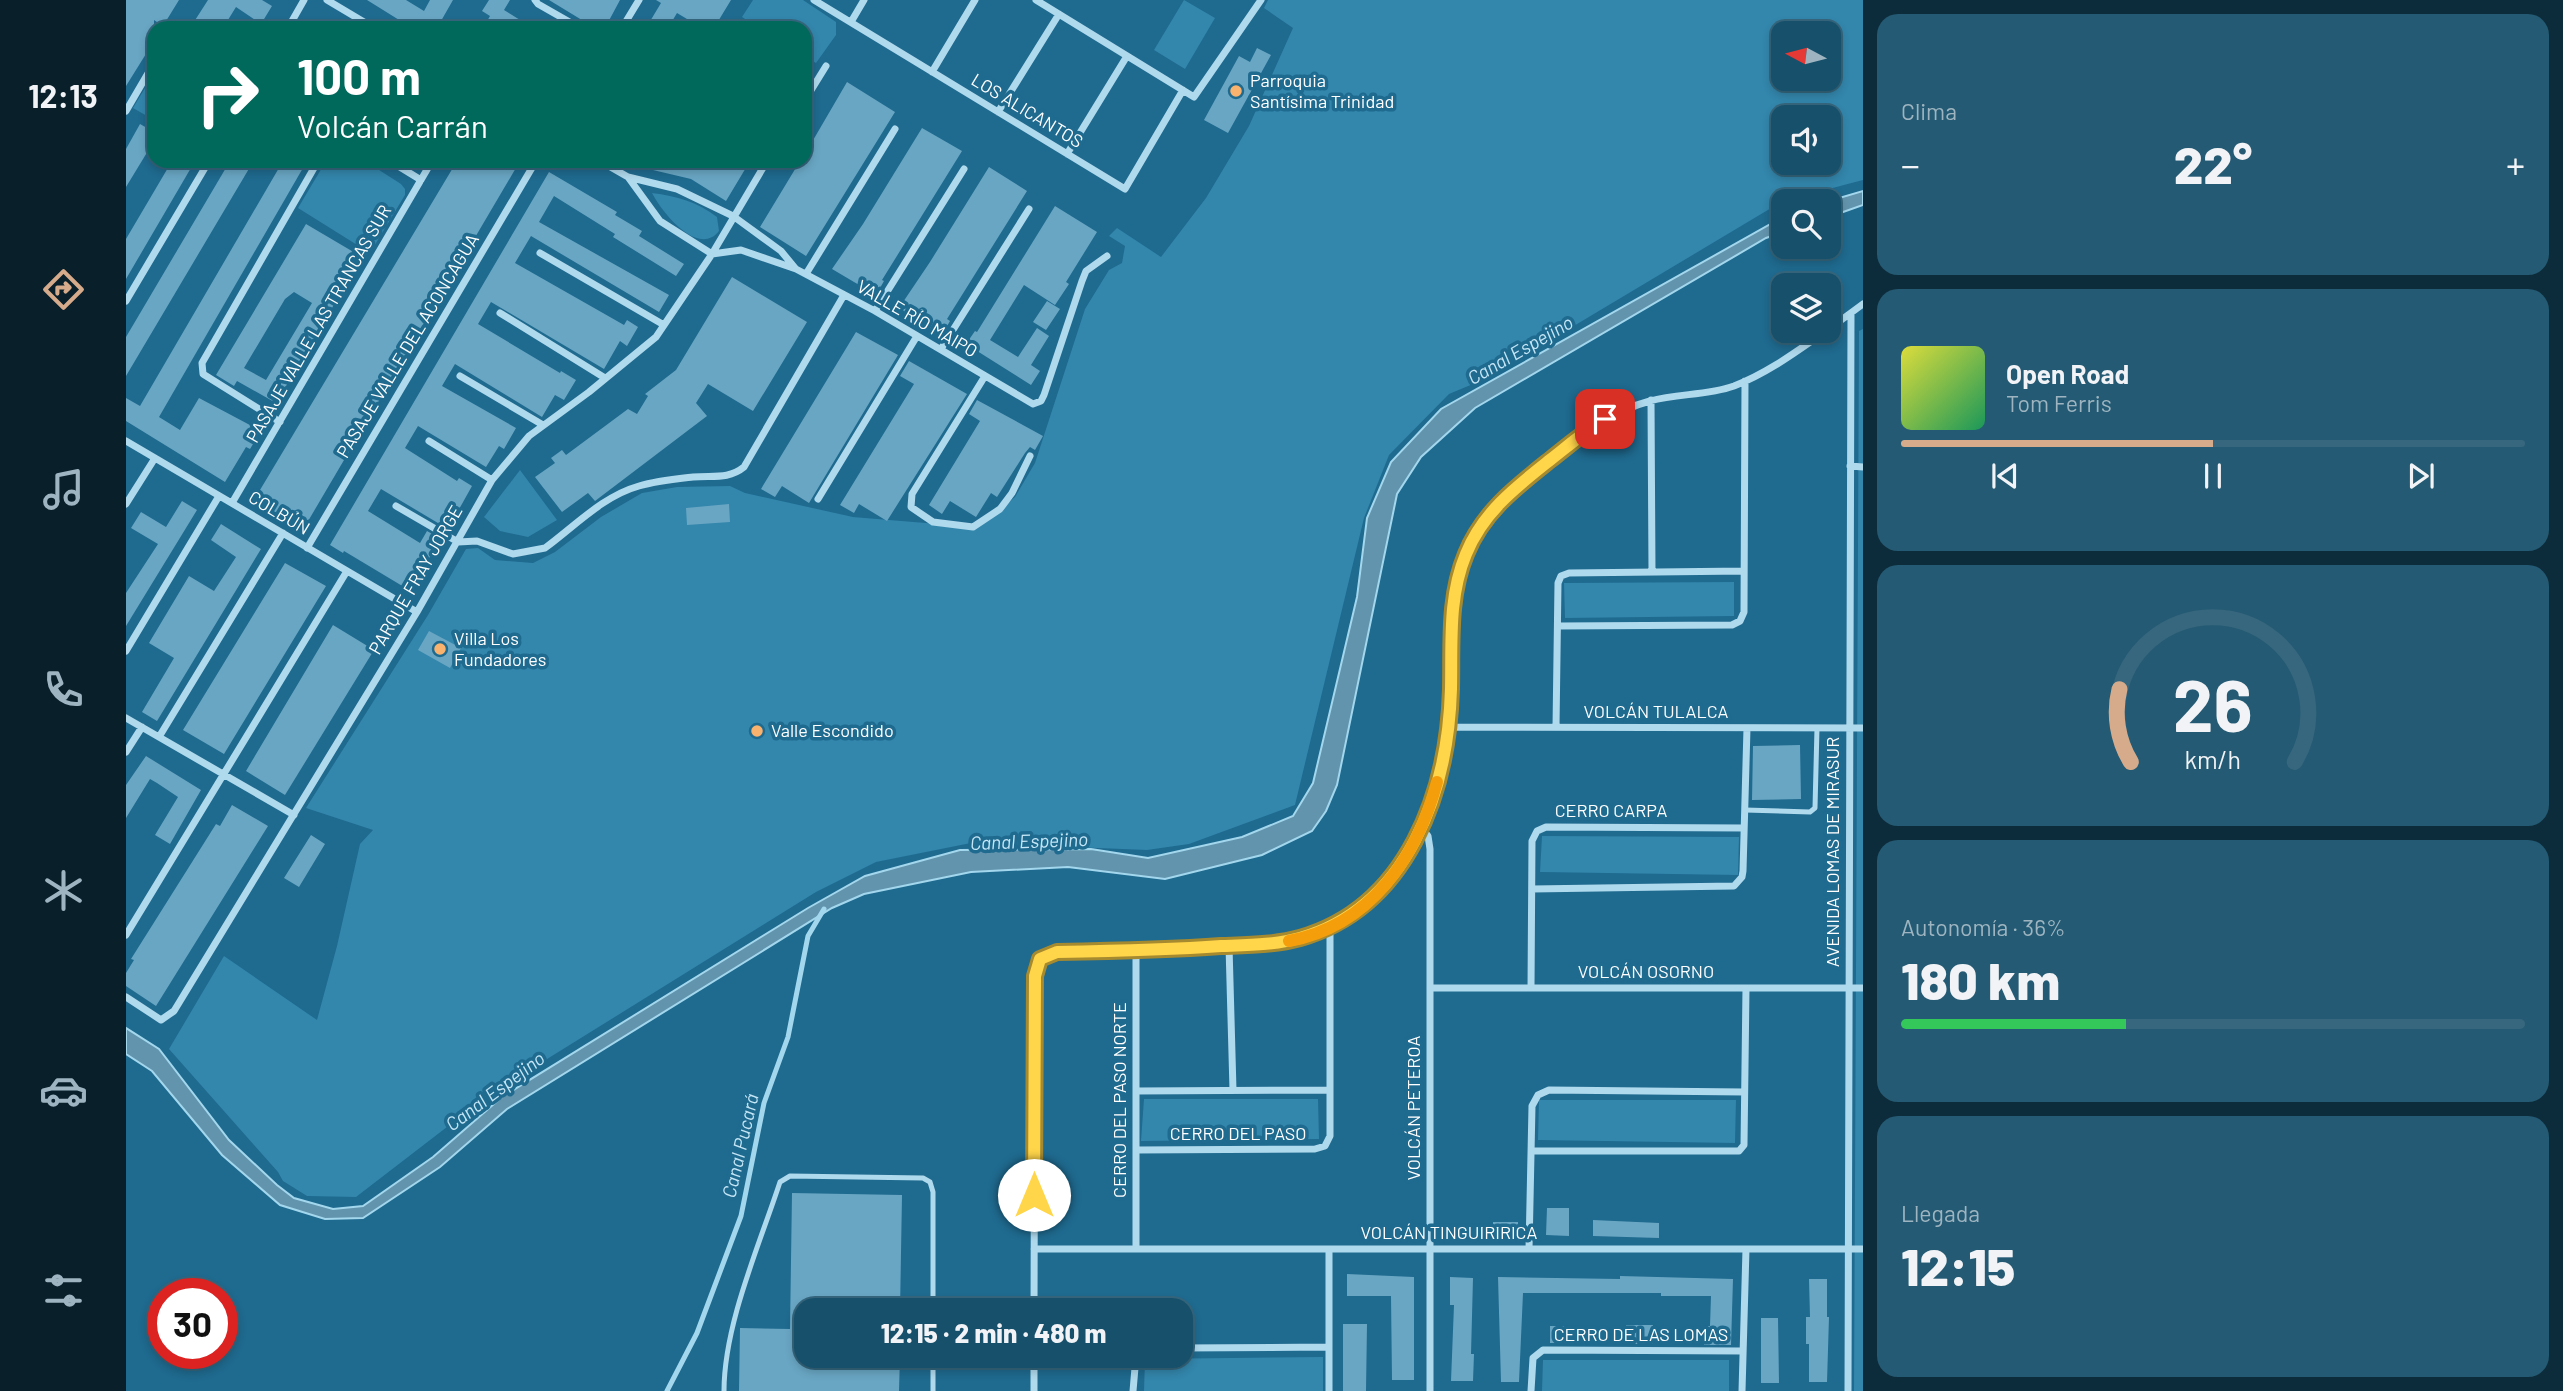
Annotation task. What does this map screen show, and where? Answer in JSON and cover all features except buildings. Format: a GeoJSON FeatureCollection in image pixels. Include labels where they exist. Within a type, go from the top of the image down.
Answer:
{"type":"FeatureCollection","features":[{"type":"Feature","properties":{"kind":"street"},"geometry":{"type":"LineString","coordinates":[[292,21],[304,0]]}},
{"type":"Feature","properties":{"kind":"street"},"geometry":{"type":"LineString","coordinates":[[327,0],[362,21]]}},
{"type":"Feature","properties":{"kind":"street"},"geometry":{"type":"LineString","coordinates":[[535,0],[568,21]]}},
{"type":"Feature","properties":{"kind":"street"},"geometry":{"type":"LineString","coordinates":[[626,21],[639,0]]}},
{"type":"Feature","properties":{"kind":"street","name":"LOS ALICANTOS"},"geometry":{"type":"LineString","coordinates":[[814,0],[1125,189],[1183,90]]}},
{"type":"Feature","properties":{"kind":"street"},"geometry":{"type":"LineString","coordinates":[[850,22],[864,0]]}},
{"type":"Feature","properties":{"kind":"street"},"geometry":{"type":"LineString","coordinates":[[932,72],[975,0]]}},
{"type":"Feature","properties":{"kind":"street"},"geometry":{"type":"LineString","coordinates":[[1036,0],[1194,97],[1261,0]]}},
{"type":"Feature","properties":{"kind":"street"},"geometry":{"type":"LineString","coordinates":[[998,112],[1059,14]]}},
{"type":"Feature","properties":{"kind":"street"},"geometry":{"type":"LineString","coordinates":[[1067,154],[1127,56]]}},
{"type":"Feature","properties":{"kind":"street"},"geometry":{"type":"LineString","coordinates":[[812,89],[826,66]]}},
{"type":"Feature","properties":{"kind":"street"},"geometry":{"type":"LineString","coordinates":[[126,111],[147,75]]}},
{"type":"Feature","properties":{"kind":"street"},"geometry":{"type":"LineString","coordinates":[[806,274],[895,129]]}},
{"type":"Feature","properties":{"kind":"street"},"geometry":{"type":"LineString","coordinates":[[126,301],[205,168]]}},
{"type":"Feature","properties":{"kind":"street"},"geometry":{"type":"LineString","coordinates":[[280,422],[204,374],[202,363],[314,168]]}},
{"type":"Feature","properties":{"kind":"street"},"geometry":{"type":"LineString","coordinates":[[401,168],[421,180]]}},
{"type":"Feature","properties":{"kind":"street","name":"PASAJE VALLE LAS TRANCAS SUR"},"geometry":{"type":"LineString","coordinates":[[232,503],[428,168]]}},
{"type":"Feature","properties":{"kind":"street","name":"PASAJE VALLE DEL ACONCAGUA"},"geometry":{"type":"LineString","coordinates":[[307,548],[533,168]]}},
{"type":"Feature","properties":{"kind":"street"},"geometry":{"type":"LineString","coordinates":[[612,168],[628,177],[660,221],[712,254]]}},
{"type":"Feature","properties":{"kind":"street","name":"PARQUE FRAY JORGE"},"geometry":{"type":"LineString","coordinates":[[126,997],[162,1020],[171,1015],[417,612],[492,480],[529,436],[589,393],[656,337],[712,254],[763,168]]}},
{"type":"Feature","properties":{"kind":"street"},"geometry":{"type":"LineString","coordinates":[[875,311],[964,169]]}},
{"type":"Feature","properties":{"kind":"street","name":"VALLE RÍO MAIPO"},"geometry":{"type":"LineString","coordinates":[[628,177],[677,189],[733,216],[781,251],[796,269]]}},
{"type":"Feature","properties":{"kind":"street"},"geometry":{"type":"LineString","coordinates":[[941,349],[1029,209]]}},
{"type":"Feature","properties":{"kind":"street","name":"VALLE RÍO MAIPO"},"geometry":{"type":"LineString","coordinates":[[712,254],[741,250],[796,269],[875,311],[1033,404],[1041,401],[1086,271],[1107,256]]}},
{"type":"Feature","properties":{"kind":"street"},"geometry":{"type":"LineString","coordinates":[[540,253],[664,325]]}},
{"type":"Feature","properties":{"kind":"street"},"geometry":{"type":"LineString","coordinates":[[396,506],[458,542],[477,541],[513,554],[535,552],[545,548],[600,505],[629,489],[695,477],[727,477],[737,473],[744,467],[844,295]]}},
{"type":"Feature","properties":{"kind":"street"},"geometry":{"type":"LineString","coordinates":[[1841,321],[1863,304]]}},
{"type":"Feature","properties":{"kind":"street"},"geometry":{"type":"LineString","coordinates":[[500,313],[605,378]]}},
{"type":"Feature","properties":{"kind":"street","name":"AVENIDA LOMAS DE MIRASUR"},"geometry":{"type":"LineString","coordinates":[[1848,1391],[1851,314]]}},
{"type":"Feature","properties":{"kind":"street"},"geometry":{"type":"LineString","coordinates":[[818,499],[917,336]]}},
{"type":"Feature","properties":{"kind":"street"},"geometry":{"type":"LineString","coordinates":[[1034,1298],[1035,976],[1040,959],[1057,952],[1229,946],[1297,939],[1330,927],[1357,911],[1386,885],[1406,860],[1422,828],[1438,778],[1449,727],[1452,608],[1459,573],[1475,535],[1505,497],[1589,429],[1621,411],[1651,400],[1715,392],[1745,382],[1809,343]]}},
{"type":"Feature","properties":{"kind":"street"},"geometry":{"type":"LineString","coordinates":[[460,376],[543,425]]}},
{"type":"Feature","properties":{"kind":"street"},"geometry":{"type":"LineString","coordinates":[[985,376],[912,494],[911,507],[933,522],[973,527],[1000,509],[1012,493],[1030,456]]}},
{"type":"Feature","properties":{"kind":"street"},"geometry":{"type":"LineString","coordinates":[[1558,626],[1736,624],[1741,621],[1744,612],[1745,382]]}},
{"type":"Feature","properties":{"kind":"street"},"geometry":{"type":"LineString","coordinates":[[1651,400],[1652,572]]}},
{"type":"Feature","properties":{"kind":"street","name":"COLBÚN"},"geometry":{"type":"LineString","coordinates":[[126,441],[417,612]]}},
{"type":"Feature","properties":{"kind":"street"},"geometry":{"type":"LineString","coordinates":[[429,442],[492,480]]}},
{"type":"Feature","properties":{"kind":"street"},"geometry":{"type":"LineString","coordinates":[[126,504],[155,458]]}},
{"type":"Feature","properties":{"kind":"street"},"geometry":{"type":"LineString","coordinates":[[1850,466],[1863,467]]}},
{"type":"Feature","properties":{"kind":"street"},"geometry":{"type":"LineString","coordinates":[[126,651],[219,496]]}},
{"type":"Feature","properties":{"kind":"street"},"geometry":{"type":"LineString","coordinates":[[159,737],[283,533]]}},
{"type":"Feature","properties":{"kind":"street"},"geometry":{"type":"LineString","coordinates":[[126,935],[347,571]]}},
{"type":"Feature","properties":{"kind":"street"},"geometry":{"type":"LineString","coordinates":[[1556,727],[1558,583],[1565,573],[1744,571]]}},
{"type":"Feature","properties":{"kind":"street"},"geometry":{"type":"LineString","coordinates":[[126,718],[295,815]]}},
{"type":"Feature","properties":{"kind":"street"},"geometry":{"type":"LineString","coordinates":[[126,752],[142,727]]}},
{"type":"Feature","properties":{"kind":"street","name":"VOLCÁN TULALCA"},"geometry":{"type":"LineString","coordinates":[[1449,727],[1863,728]]}},
{"type":"Feature","properties":{"kind":"street"},"geometry":{"type":"LineString","coordinates":[[1532,889],[1734,886],[1742,877],[1747,728]]}},
{"type":"Feature","properties":{"kind":"street","name":"VOLCÁN PETEROA"},"geometry":{"type":"LineString","coordinates":[[1422,828],[1428,836],[1430,849],[1430,1391]]}},
{"type":"Feature","properties":{"kind":"street","name":"CERRO CARPA"},"geometry":{"type":"LineString","coordinates":[[1531,988],[1532,841],[1533,835],[1541,828],[1744,828]]}},
{"type":"Feature","properties":{"kind":"street","name":"CERRO DEL PASO"},"geometry":{"type":"LineString","coordinates":[[1136,1150],[1320,1148],[1330,1136],[1330,927]]}},
{"type":"Feature","properties":{"kind":"street"},"geometry":{"type":"LineString","coordinates":[[1229,946],[1233,1090]]}},
{"type":"Feature","properties":{"kind":"street","name":"CERRO DEL PASO NORTE"},"geometry":{"type":"LineString","coordinates":[[1136,950],[1136,1249]]}},
{"type":"Feature","properties":{"kind":"street","name":"VOLCÁN OSORNO"},"geometry":{"type":"LineString","coordinates":[[1430,988],[1863,988]]}},
{"type":"Feature","properties":{"kind":"street"},"geometry":{"type":"LineString","coordinates":[[1532,1151],[1739,1151],[1744,1145],[1746,988]]}},
{"type":"Feature","properties":{"kind":"street"},"geometry":{"type":"LineString","coordinates":[[1136,1091],[1330,1090]]}},
{"type":"Feature","properties":{"kind":"street"},"geometry":{"type":"LineString","coordinates":[[1529,1249],[1532,1107],[1538,1095],[1549,1090],[1744,1092]]}},
{"type":"Feature","properties":{"kind":"street","name":"VOLCÁN TINGUIRIRICA"},"geometry":{"type":"LineString","coordinates":[[1034,1249],[1863,1249]]}},
{"type":"Feature","properties":{"kind":"street"},"geometry":{"type":"LineString","coordinates":[[1329,1249],[1329,1391]]}},
{"type":"Feature","properties":{"kind":"street","name":"CERRO DE LAS LOMAS"},"geometry":{"type":"LineString","coordinates":[[1742,1391],[1746,1249]]}},
{"type":"Feature","properties":{"kind":"street"},"geometry":{"type":"LineString","coordinates":[[1193,1348],[1329,1347]]}},
{"type":"Feature","properties":{"kind":"street","name":"CERRO DE LAS LOMAS"},"geometry":{"type":"LineString","coordinates":[[1531,1391],[1533,1358],[1543,1350],[1743,1352]]}},
{"type":"Feature","properties":{"kind":"street"},"geometry":{"type":"LineString","coordinates":[[1034,1368],[1034,1391]]}},
{"type":"Feature","properties":{"kind":"street"},"geometry":{"type":"LineString","coordinates":[[1133,1391],[1135,1368]]}},
{"type":"Feature","properties":{"kind":"lane"},"geometry":{"type":"LineString","coordinates":[[1745,810],[1810,812],[1815,808],[1817,728]]}},
{"type":"Feature","properties":{"kind":"lane"},"geometry":{"type":"LineString","coordinates":[[724,1391],[724,1369],[731,1333],[780,1182],[789,1176],[923,1178],[930,1182],[933,1192],[933,1298]]}},
{"type":"Feature","properties":{"kind":"lane"},"geometry":{"type":"LineString","coordinates":[[933,1368],[933,1391]]}},
{"type":"Feature","properties":{"kind":"shaded area"},"geometry":{"type":"Polygon","coordinates":[[[753,0],[803,0],[836,22],[836,35],[816,63],[812,60],[812,21],[748,21],[742,17],[753,0]]]}},
{"type":"Feature","properties":{"kind":"shaded area"},"geometry":{"type":"Polygon","coordinates":[[[1184,0],[1215,18],[1185,69],[1154,50],[1184,0]]]}},
{"type":"Feature","properties":{"kind":"shaded area"},"geometry":{"type":"Polygon","coordinates":[[[1268,0],[1863,0],[1863,180],[1829,189],[1771,189],[1771,208],[1485,379],[1449,394],[1389,455],[1364,518],[1295,805],[1189,844],[1147,850],[971,843],[876,862],[816,892],[486,1097],[356,1197],[307,1196],[283,1181],[169,1049],[224,956],[317,1020],[360,844],[373,830],[306,808],[428,615],[466,549],[478,548],[495,560],[533,563],[555,552],[601,517],[642,493],[677,487],[730,486],[745,493],[853,517],[970,525],[994,515],[1015,497],[1035,463],[1085,309],[1109,270],[1122,263],[1125,246],[1109,236],[1117,228],[1161,257],[1206,198],[1249,126],[1293,28],[1264,8],[1268,0]]]}},
{"type":"Feature","properties":{"kind":"shaded area"},"geometry":{"type":"Polygon","coordinates":[[[147,85],[147,116],[133,108],[147,85]]]}},
{"type":"Feature","properties":{"kind":"shaded area"},"geometry":{"type":"Polygon","coordinates":[[[322,168],[376,168],[405,189],[405,195],[370,253],[298,208],[322,168]]]}},
{"type":"Feature","properties":{"kind":"shaded area"},"geometry":{"type":"Polygon","coordinates":[[[1863,191],[1863,205],[1841,213],[1841,197],[1863,191]]]}},
{"type":"Feature","properties":{"kind":"shaded area"},"geometry":{"type":"Polygon","coordinates":[[[652,193],[678,198],[702,207],[717,217],[719,231],[710,238],[691,236],[672,220],[652,193]]]}},
{"type":"Feature","properties":{"kind":"shaded area"},"geometry":{"type":"Polygon","coordinates":[[[1771,224],[1771,236],[1475,408],[1421,457],[1397,494],[1337,785],[1326,811],[1312,831],[1262,855],[1165,879],[1068,867],[971,872],[864,894],[832,908],[507,1109],[440,1167],[363,1218],[325,1219],[280,1205],[222,1155],[152,1071],[126,1054],[126,1028],[159,1049],[229,1140],[294,1198],[333,1209],[363,1206],[433,1157],[502,1097],[808,908],[865,876],[960,850],[1091,849],[1148,858],[1242,837],[1293,816],[1313,783],[1357,597],[1367,518],[1391,462],[1441,409],[1771,224]]]}},
{"type":"Feature","properties":{"kind":"shaded area"},"geometry":{"type":"Polygon","coordinates":[[[1863,329],[1863,1391],[1854,1391],[1859,331],[1863,329]]]}},
{"type":"Feature","properties":{"kind":"shaded area"},"geometry":{"type":"Polygon","coordinates":[[[520,470],[557,520],[528,537],[500,531],[484,517],[520,470]]]}},
{"type":"Feature","properties":{"kind":"shaded area"},"geometry":{"type":"Polygon","coordinates":[[[1734,582],[1734,616],[1565,618],[1564,583],[1734,582]]]}},
{"type":"Feature","properties":{"kind":"shaded area"},"geometry":{"type":"Polygon","coordinates":[[[1542,836],[1739,837],[1738,875],[1540,872],[1542,836]]]}},
{"type":"Feature","properties":{"kind":"shaded area"},"geometry":{"type":"Polygon","coordinates":[[[1144,1099],[1318,1099],[1319,1139],[1141,1141],[1144,1099]]]}},
{"type":"Feature","properties":{"kind":"shaded area"},"geometry":{"type":"Polygon","coordinates":[[[1539,1100],[1736,1100],[1735,1143],[1538,1140],[1539,1100]]]}},
{"type":"Feature","properties":{"kind":"shaded area"},"geometry":{"type":"Polygon","coordinates":[[[1323,1357],[1323,1391],[1144,1391],[1145,1368],[1193,1368],[1193,1358],[1323,1357]]]}},
{"type":"Feature","properties":{"kind":"shaded area"},"geometry":{"type":"Polygon","coordinates":[[[1543,1360],[1729,1360],[1729,1391],[1542,1391],[1543,1360]]]}},
{"type":"Feature","properties":{"kind":"waterway","name":"Canal Pucará"},"geometry":{"type":"LineString","coordinates":[[667,1391],[697,1333],[741,1216],[764,1103],[788,1037],[808,936],[824,909]]}},
{"type":"Feature","properties":{"kind":"slow traffic"},"geometry":{"type":"LineString","coordinates":[[1289,941],[1330,927],[1376,896],[1406,860],[1415,844],[1432,804],[1437,782]]}},
{"type":"Feature","properties":{"kind":"place","name":"Parroquia Santísima Trinidad"},"geometry":{"type":"Point","coordinates":[1236,91]}},
{"type":"Feature","properties":{"kind":"place","name":"Villa Los Fundadores"},"geometry":{"type":"Point","coordinates":[440,649]}},
{"type":"Feature","properties":{"kind":"place","name":"Valle Escondido"},"geometry":{"type":"Point","coordinates":[757,731]}},
{"type":"Feature","properties":{"kind":"route"},"geometry":{"type":"LineString","coordinates":[[1034,1195],[1035,970],[1040,959],[1057,952],[1185,949],[1281,942],[1330,927],[1376,896],[1406,860],[1432,804],[1449,727],[1452,608],[1459,573],[1475,535],[1486,518],[1515,488],[1605,419]]}},
{"type":"Feature","properties":{"kind":"water label","name":"Canal Espejino"},"geometry":{"type":"Point","coordinates":[1520,350]}},
{"type":"Feature","properties":{"kind":"water label","name":"Canal Espejino"},"geometry":{"type":"Point","coordinates":[1029,841]}},
{"type":"Feature","properties":{"kind":"water label","name":"Canal Espejino"},"geometry":{"type":"Point","coordinates":[495,1091]}}]}
